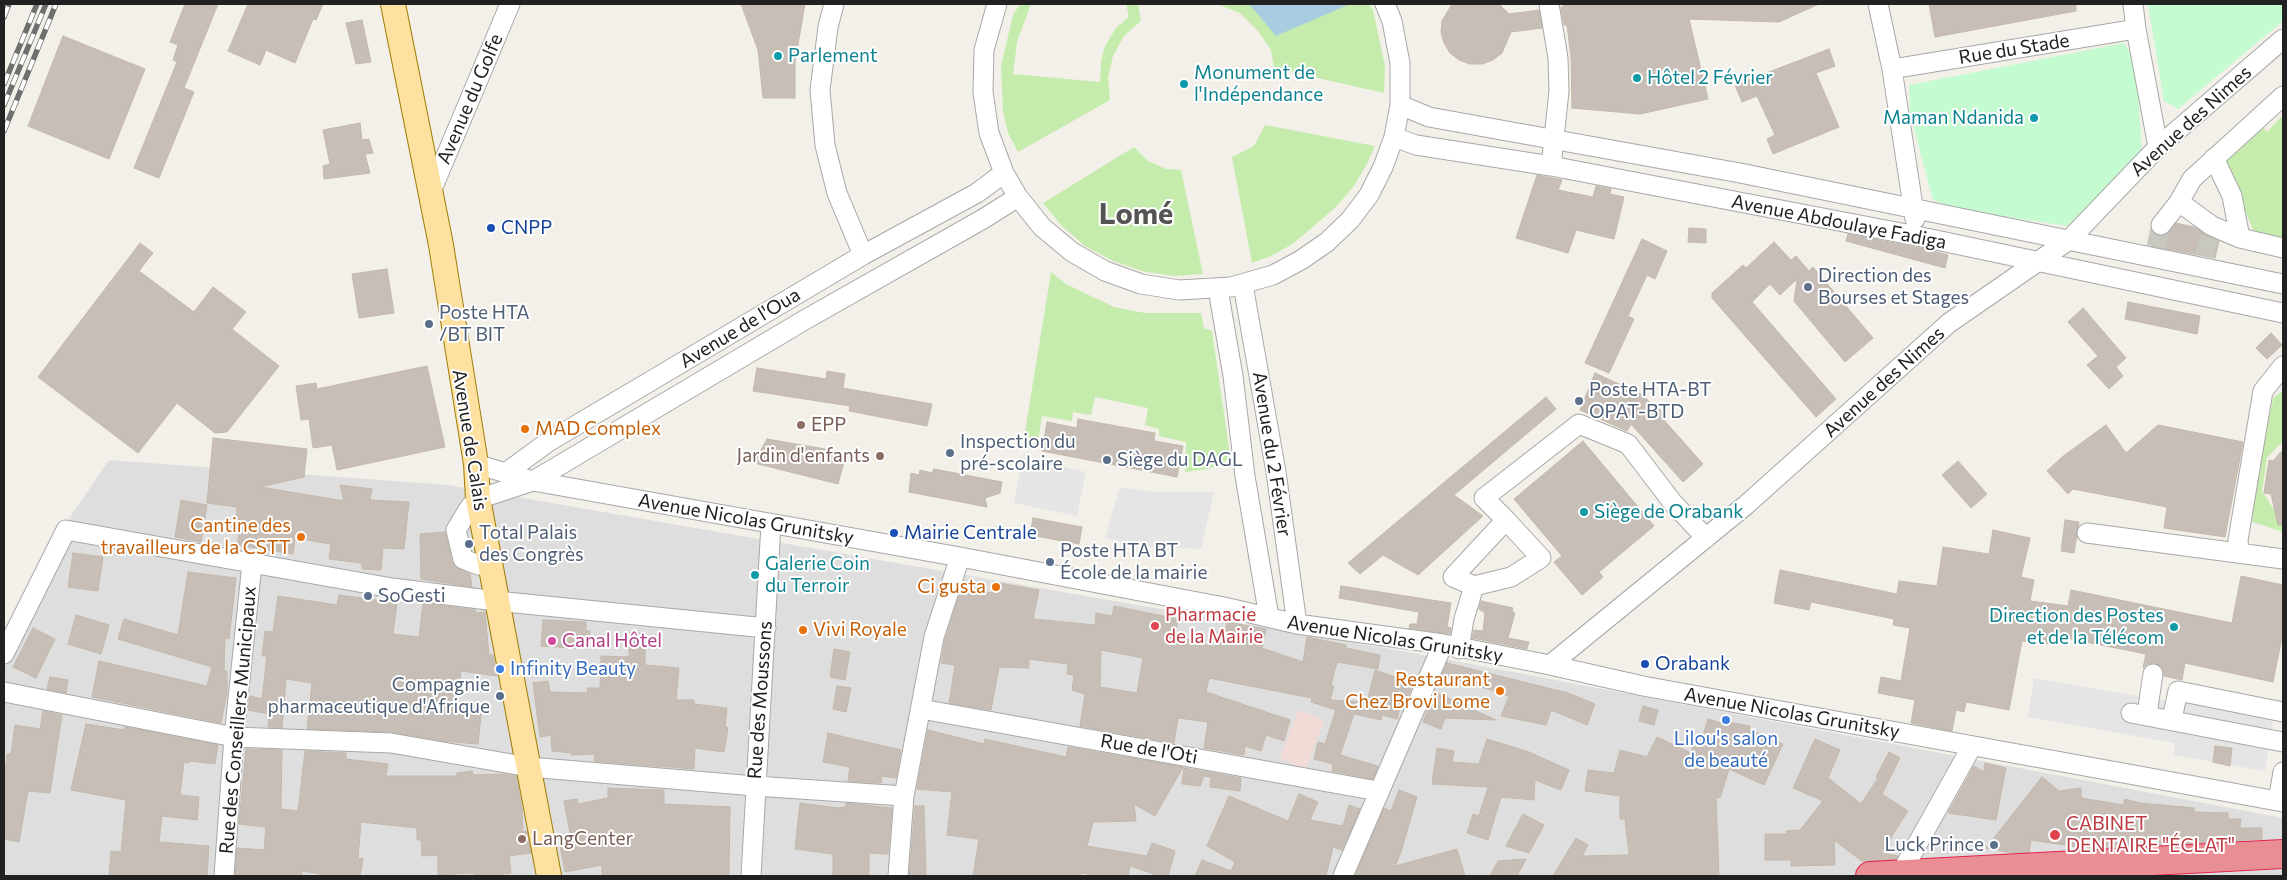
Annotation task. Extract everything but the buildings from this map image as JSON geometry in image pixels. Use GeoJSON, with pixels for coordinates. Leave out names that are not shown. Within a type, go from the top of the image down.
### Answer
{"type":"FeatureCollection","features":[{"type":"Feature","properties":{"kind":"highway"},"geometry":{"type":"LineString","coordinates":[[1870,876],[1899,876],[2283,854]]}},
{"type":"Feature","properties":{"kind":"main road","name":"Avenue de Calais"},"geometry":{"type":"LineString","coordinates":[[393,4],[430,194],[476,464],[472,509],[482,562],[496,602],[549,876]]}},
{"type":"Feature","properties":{"kind":"street","name":"Avenue du Golfe"},"geometry":{"type":"LineString","coordinates":[[430,194],[510,4]]}},
{"type":"Feature","properties":{"kind":"street"},"geometry":{"type":"LineString","coordinates":[[834,4],[828,27],[820,90],[824,145],[837,193],[863,255]]}},
{"type":"Feature","properties":{"kind":"street"},"geometry":{"type":"LineString","coordinates":[[997,4],[984,50],[982,92],[989,133],[1004,173],[1018,197],[1042,227],[1072,252],[1105,272],[1151,286],[1179,290],[1218,289],[1243,285],[1273,275],[1301,260],[1327,242],[1344,226],[1368,195],[1384,167],[1394,138],[1400,105],[1400,62],[1392,21],[1385,4]]}},
{"type":"Feature","properties":{"kind":"street"},"geometry":{"type":"LineString","coordinates":[[1549,4],[1558,58],[1559,91],[1551,166]]}},
{"type":"Feature","properties":{"kind":"street"},"geometry":{"type":"LineString","coordinates":[[1878,4],[1892,69],[1917,236]]}},
{"type":"Feature","properties":{"kind":"street"},"geometry":{"type":"LineString","coordinates":[[2133,4],[2158,147]]}},
{"type":"Feature","properties":{"kind":"street","name":"Rue du Stade"},"geometry":{"type":"LineString","coordinates":[[1892,69],[2136,29]]}},
{"type":"Feature","properties":{"kind":"street","name":"Avenue des Nimes"},"geometry":{"type":"LineString","coordinates":[[1550,665],[1746,505],[1949,323],[2069,240],[2158,147],[2283,39]]}},
{"type":"Feature","properties":{"kind":"street"},"geometry":{"type":"LineString","coordinates":[[2161,225],[2179,202],[2192,179],[2283,96]]}},
{"type":"Feature","properties":{"kind":"street","name":"Avenue Abdoulaye Fadiga"},"geometry":{"type":"LineString","coordinates":[[1400,105],[1429,117],[1555,138],[1914,208],[2117,250],[2155,252],[2204,262],[2283,284]]}},
{"type":"Feature","properties":{"kind":"street","name":"Avenue Abdoulaye Fadiga"},"geometry":{"type":"LineString","coordinates":[[1394,138],[1416,145],[1551,166],[1917,236],[2283,313]]}},
{"type":"Feature","properties":{"kind":"street"},"geometry":{"type":"LineString","coordinates":[[2214,158],[2232,196],[2240,238]]}},
{"type":"Feature","properties":{"kind":"street","name":"Avenue de l'Oua"},"geometry":{"type":"LineString","coordinates":[[507,472],[548,442],[863,255],[977,193],[1004,173]]}},
{"type":"Feature","properties":{"kind":"street","name":"Avenue de l'Oua"},"geometry":{"type":"LineString","coordinates":[[533,481],[808,318],[984,219],[1018,197]]}},
{"type":"Feature","properties":{"kind":"street"},"geometry":{"type":"LineString","coordinates":[[2179,202],[2211,230],[2283,248]]}},
{"type":"Feature","properties":{"kind":"street"},"geometry":{"type":"LineString","coordinates":[[2113,276],[2117,250]]}},
{"type":"Feature","properties":{"kind":"street"},"geometry":{"type":"LineString","coordinates":[[2198,296],[2204,262]]}},
{"type":"Feature","properties":{"kind":"street","name":"Avenue du 2 Février"},"geometry":{"type":"LineString","coordinates":[[1243,285],[1276,472],[1297,624]]}},
{"type":"Feature","properties":{"kind":"street","name":"Avenue du 2 Février"},"geometry":{"type":"LineString","coordinates":[[1218,289],[1233,376],[1245,476],[1269,617]]}},
{"type":"Feature","properties":{"kind":"street"},"geometry":{"type":"LineString","coordinates":[[2239,552],[2238,540],[2263,391],[2283,368]]}},
{"type":"Feature","properties":{"kind":"street"},"geometry":{"type":"LineString","coordinates":[[1506,520],[1453,577],[1474,586],[1511,577],[1541,558],[1506,520],[1484,498],[1579,424],[1628,444],[1673,503],[1706,538]]}},
{"type":"Feature","properties":{"kind":"street"},"geometry":{"type":"LineString","coordinates":[[476,464],[507,472]]}},
{"type":"Feature","properties":{"kind":"street","name":"Avenue Nicolas Grunitsky"},"geometry":{"type":"LineString","coordinates":[[507,472],[533,481],[960,557],[1224,607],[1297,624],[1451,647],[1550,665],[1643,686],[2281,802]]}},
{"type":"Feature","properties":{"kind":"street"},"geometry":{"type":"LineString","coordinates":[[472,509],[533,481]]}},
{"type":"Feature","properties":{"kind":"street","name":"Rue des Moussons"},"geometry":{"type":"LineString","coordinates":[[751,876],[771,524]]}},
{"type":"Feature","properties":{"kind":"street"},"geometry":{"type":"LineString","coordinates":[[4,654],[66,530],[392,588],[496,602],[766,628]]}},
{"type":"Feature","properties":{"kind":"street"},"geometry":{"type":"LineString","coordinates":[[2087,533],[2283,559]]}},
{"type":"Feature","properties":{"kind":"street"},"geometry":{"type":"LineString","coordinates":[[898,876],[904,796],[920,709],[934,637],[960,557]]}},
{"type":"Feature","properties":{"kind":"street","name":"Rue des Conseillers Municipaux"},"geometry":{"type":"LineString","coordinates":[[224,876],[234,737],[252,564]]}},
{"type":"Feature","properties":{"kind":"street"},"geometry":{"type":"LineString","coordinates":[[1343,876],[1378,791],[1464,619],[1474,586]]}},
{"type":"Feature","properties":{"kind":"street"},"geometry":{"type":"LineString","coordinates":[[2153,674],[2139,713],[2283,742]]}},
{"type":"Feature","properties":{"kind":"street"},"geometry":{"type":"LineString","coordinates":[[2172,719],[2178,691],[2283,712]]}},
{"type":"Feature","properties":{"kind":"street"},"geometry":{"type":"LineString","coordinates":[[4,692],[234,737],[391,743],[529,767],[755,786],[904,796]]}},
{"type":"Feature","properties":{"kind":"street","name":"Rue de l'Oti"},"geometry":{"type":"LineString","coordinates":[[920,709],[1378,791]]}},
{"type":"Feature","properties":{"kind":"street"},"geometry":{"type":"LineString","coordinates":[[1899,876],[1972,746]]}},
{"type":"Feature","properties":{"kind":"street"},"geometry":{"type":"LineString","coordinates":[[2281,802],[2283,772]]}},
{"type":"Feature","properties":{"kind":"shaded area"},"geometry":{"type":"Polygon","coordinates":[[[1022,457],[1086,472],[1077,516],[1014,503],[1022,457]]]}},
{"type":"Feature","properties":{"kind":"shaded area"},"geometry":{"type":"Polygon","coordinates":[[[109,460],[448,485],[1402,651],[2283,818],[2283,876],[4,876],[4,642],[55,539],[109,460]]]}},
{"type":"Feature","properties":{"kind":"shaded area"},"geometry":{"type":"Polygon","coordinates":[[[1120,487],[1153,492],[1214,492],[1201,549],[1149,547],[1105,538],[1120,487]]]}},
{"type":"Feature","properties":{"kind":"shaded area"},"geometry":{"type":"Polygon","coordinates":[[[2034,678],[2183,704],[2187,688],[2276,704],[2265,771],[2173,755],[2175,743],[2028,717],[2034,678]]]}},
{"type":"Feature","properties":{"kind":"shaded area"},"geometry":{"type":"Polygon","coordinates":[[[1298,710],[1324,720],[1306,769],[1280,759],[1298,710]]]}},
{"type":"Feature","properties":{"kind":"green space"},"geometry":{"type":"Polygon","coordinates":[[[1020,4],[1031,4],[1017,42],[1013,74],[1100,82],[1101,61],[1105,46],[1116,28],[1129,17],[1126,4],[1138,4],[1141,21],[1124,36],[1113,56],[1108,78],[1110,100],[1018,152],[1008,133],[1003,111],[1001,66],[1013,15],[1020,4]]]}},
{"type":"Feature","properties":{"kind":"green space"},"geometry":{"type":"Polygon","coordinates":[[[1217,4],[1369,4],[1373,10],[1385,66],[1384,93],[1274,68],[1271,50],[1258,31],[1240,13],[1217,4]]]}},
{"type":"Feature","properties":{"kind":"green space"},"geometry":{"type":"Polygon","coordinates":[[[2148,4],[2283,4],[2283,21],[2178,109],[2164,101],[2148,4]]]}},
{"type":"Feature","properties":{"kind":"green space"},"geometry":{"type":"Polygon","coordinates":[[[2124,43],[2136,63],[2142,152],[2067,226],[1962,210],[1933,200],[1910,113],[1909,85],[2124,43]]]}},
{"type":"Feature","properties":{"kind":"green space"},"geometry":{"type":"Polygon","coordinates":[[[2283,115],[2283,241],[2255,235],[2224,159],[2259,123],[2267,132],[2283,115]]]}},
{"type":"Feature","properties":{"kind":"green space"},"geometry":{"type":"Polygon","coordinates":[[[1265,125],[1375,146],[1353,187],[1336,207],[1294,243],[1271,256],[1252,263],[1232,157],[1254,146],[1265,125]]]}},
{"type":"Feature","properties":{"kind":"green space"},"geometry":{"type":"Polygon","coordinates":[[[1134,147],[1148,161],[1166,169],[1181,170],[1203,274],[1174,276],[1142,271],[1113,261],[1085,246],[1062,226],[1043,203],[1134,147]]]}},
{"type":"Feature","properties":{"kind":"green space"},"geometry":{"type":"Polygon","coordinates":[[[1051,272],[1066,284],[1114,307],[1145,313],[1201,313],[1204,328],[1212,331],[1230,455],[1224,463],[1208,469],[1185,472],[1186,442],[1159,436],[1159,429],[1145,425],[1148,408],[1095,397],[1091,415],[1073,412],[1072,421],[1042,416],[1038,442],[1024,438],[1051,272]]]}},
{"type":"Feature","properties":{"kind":"green space"},"geometry":{"type":"Polygon","coordinates":[[[2283,391],[2283,441],[2267,458],[2262,491],[2283,524],[2283,532],[2250,521],[2271,407],[2274,397],[2283,391]]]}},
{"type":"Feature","properties":{"kind":"water"},"geometry":{"type":"Polygon","coordinates":[[[1249,4],[1350,4],[1276,36],[1249,4]]]}},
{"type":"Feature","properties":{"kind":"tunnel"},"geometry":{"type":"LineString","coordinates":[[2156,247],[2161,225]]}},
{"type":"Feature","properties":{"kind":"tunnel"},"geometry":{"type":"LineString","coordinates":[[2205,256],[2210,234]]}},
{"type":"Feature","properties":{"kind":"railway"},"geometry":{"type":"LineString","coordinates":[[4,17],[9,4]]}},
{"type":"Feature","properties":{"kind":"railway"},"geometry":{"type":"LineString","coordinates":[[4,84],[37,4]]}},
{"type":"Feature","properties":{"kind":"railway"},"geometry":{"type":"LineString","coordinates":[[4,105],[46,4]]}},
{"type":"Feature","properties":{"kind":"railway"},"geometry":{"type":"LineString","coordinates":[[4,131],[56,4]]}},
{"type":"Feature","properties":{"kind":"place","name":"Parlement"},"geometry":{"type":"Point","coordinates":[778,56]}},
{"type":"Feature","properties":{"kind":"place","name":"Hôtel 2 Février"},"geometry":{"type":"Point","coordinates":[1637,78]}},
{"type":"Feature","properties":{"kind":"place","name":"Monument de l'Indépendance"},"geometry":{"type":"Point","coordinates":[1184,84]}},
{"type":"Feature","properties":{"kind":"place","name":"Maman Ndanida"},"geometry":{"type":"Point","coordinates":[2034,118]}},
{"type":"Feature","properties":{"kind":"place","name":"CNPP"},"geometry":{"type":"Point","coordinates":[491,228]}},
{"type":"Feature","properties":{"kind":"place","name":"Direction des Bourses et Stages"},"geometry":{"type":"Point","coordinates":[1808,287]}},
{"type":"Feature","properties":{"kind":"place","name":"Poste HTA /BT BIT"},"geometry":{"type":"Point","coordinates":[429,324]}},
{"type":"Feature","properties":{"kind":"place","name":"Poste HTA-BT OPAT-BTD"},"geometry":{"type":"Point","coordinates":[1579,401]}},
{"type":"Feature","properties":{"kind":"place","name":"EPP"},"geometry":{"type":"Point","coordinates":[801,425]}},
{"type":"Feature","properties":{"kind":"place","name":"MAD Complex"},"geometry":{"type":"Point","coordinates":[525,429]}},
{"type":"Feature","properties":{"kind":"place","name":"Inspection du pré-scolaire"},"geometry":{"type":"Point","coordinates":[950,453]}},
{"type":"Feature","properties":{"kind":"place","name":"Jardin d'enfants"},"geometry":{"type":"Point","coordinates":[880,456]}},
{"type":"Feature","properties":{"kind":"place","name":"Siège du DAGL"},"geometry":{"type":"Point","coordinates":[1107,460]}},
{"type":"Feature","properties":{"kind":"place","name":"Siège de Orabank"},"geometry":{"type":"Point","coordinates":[1584,512]}},
{"type":"Feature","properties":{"kind":"place","name":"Mairie Centrale"},"geometry":{"type":"Point","coordinates":[894,533]}},
{"type":"Feature","properties":{"kind":"place","name":"Cantine des travailleurs de la CSTT"},"geometry":{"type":"Point","coordinates":[301,537]}},
{"type":"Feature","properties":{"kind":"place","name":"Total Palais des Congrès"},"geometry":{"type":"Point","coordinates":[469,544]}},
{"type":"Feature","properties":{"kind":"place","name":"Poste HTA BT École de la mairie"},"geometry":{"type":"Point","coordinates":[1050,562]}},
{"type":"Feature","properties":{"kind":"place","name":"Galerie Coin du Terroir"},"geometry":{"type":"Point","coordinates":[755,575]}},
{"type":"Feature","properties":{"kind":"place","name":"Ci gusta"},"geometry":{"type":"Point","coordinates":[996,587]}},
{"type":"Feature","properties":{"kind":"place","name":"SoGesti"},"geometry":{"type":"Point","coordinates":[368,596]}},
{"type":"Feature","properties":{"kind":"place","name":"Pharmacie de la Mairie"},"geometry":{"type":"Point","coordinates":[1155,626]}},
{"type":"Feature","properties":{"kind":"place","name":"Direction des Postes et de la Télécom"},"geometry":{"type":"Point","coordinates":[2174,627]}},
{"type":"Feature","properties":{"kind":"place","name":"Vivi Royale"},"geometry":{"type":"Point","coordinates":[803,630]}},
{"type":"Feature","properties":{"kind":"place","name":"Canal Hôtel"},"geometry":{"type":"Point","coordinates":[552,641]}},
{"type":"Feature","properties":{"kind":"place","name":"Orabank"},"geometry":{"type":"Point","coordinates":[1645,664]}},
{"type":"Feature","properties":{"kind":"place","name":"Infinity Beauty"},"geometry":{"type":"Point","coordinates":[500,669]}},
{"type":"Feature","properties":{"kind":"place","name":"Restaurant Chez Brovi Lome"},"geometry":{"type":"Point","coordinates":[1500,691]}},
{"type":"Feature","properties":{"kind":"place","name":"Compagnie pharmaceutique d'Afrique"},"geometry":{"type":"Point","coordinates":[500,696]}},
{"type":"Feature","properties":{"kind":"place","name":"Lilou's salon de beauté"},"geometry":{"type":"Point","coordinates":[1726,720]}},
{"type":"Feature","properties":{"kind":"place","name":"CABINET DENTAIRE \"ÉCLAT\""},"geometry":{"type":"Point","coordinates":[2055,835]}},
{"type":"Feature","properties":{"kind":"place","name":"LangCenter"},"geometry":{"type":"Point","coordinates":[522,839]}},
{"type":"Feature","properties":{"kind":"place","name":"Luck Prince"},"geometry":{"type":"Point","coordinates":[1994,845]}},
{"type":"Feature","properties":{"kind":"district","name":"Lomé"},"geometry":{"type":"Point","coordinates":[1136,214]}}]}
